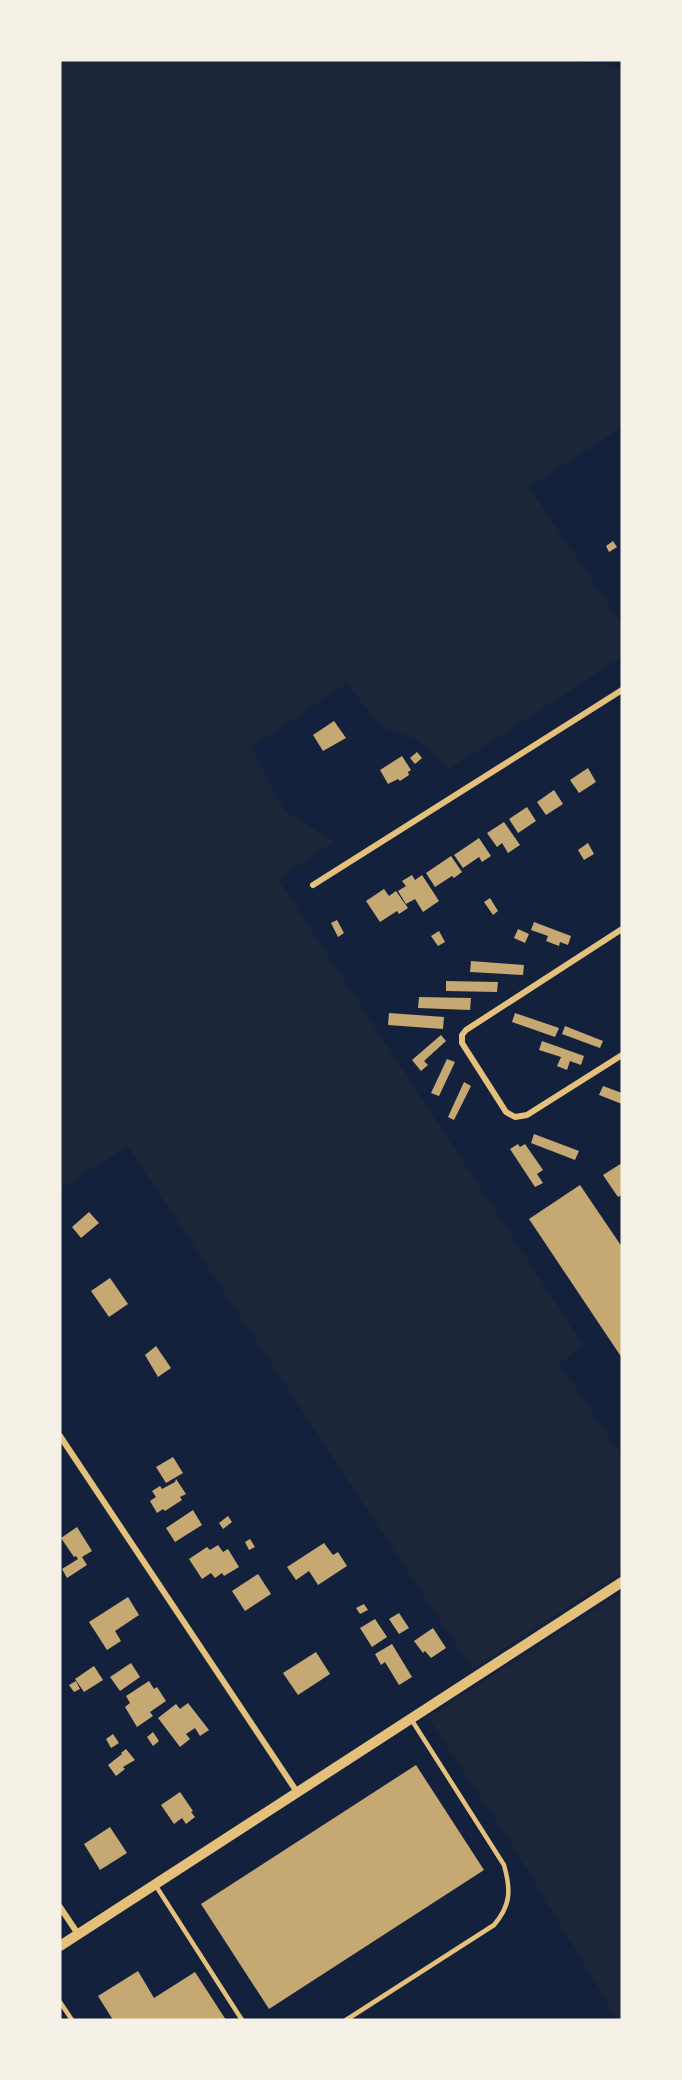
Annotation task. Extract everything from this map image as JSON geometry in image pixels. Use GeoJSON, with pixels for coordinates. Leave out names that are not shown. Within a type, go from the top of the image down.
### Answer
{"type":"FeatureCollection","features":[{"type":"Feature","properties":{"kind":"street"},"geometry":{"type":"LineString","coordinates":[[313,885],[622,690]]}},
{"type":"Feature","properties":{"kind":"street"},"geometry":{"type":"LineString","coordinates":[[622,929],[466,1030],[462,1035],[462,1043],[506,1112],[515,1117],[527,1115],[622,1054]]}},
{"type":"Feature","properties":{"kind":"street"},"geometry":{"type":"LineString","coordinates":[[60,1436],[297,1792]]}},
{"type":"Feature","properties":{"kind":"street"},"geometry":{"type":"LineString","coordinates":[[60,1946],[622,1582]]}},
{"type":"Feature","properties":{"kind":"street"},"geometry":{"type":"LineString","coordinates":[[60,1907],[78,1935]]}},
{"type":"Feature","properties":{"kind":"lane"},"geometry":{"type":"LineString","coordinates":[[346,2020],[494,1925],[506,1911],[509,1885],[504,1865],[411,1719]]}},
{"type":"Feature","properties":{"kind":"lane"},"geometry":{"type":"LineString","coordinates":[[156,1885],[242,2020]]}},
{"type":"Feature","properties":{"kind":"lane"},"geometry":{"type":"LineString","coordinates":[[60,2002],[72,2020]]}},
{"type":"Feature","properties":{"kind":"shaded area"},"geometry":{"type":"Polygon","coordinates":[[[60,60],[560,60],[622,69],[622,427],[529,487],[622,624],[622,657],[449,769],[416,739],[379,726],[347,683],[252,747],[284,810],[334,842],[278,879],[584,1346],[559,1363],[622,1456],[622,1572],[472,1669],[128,1146],[60,1189],[60,60]]]}},
{"type":"Feature","properties":{"kind":"shaded area"},"geometry":{"type":"Polygon","coordinates":[[[622,1592],[622,2020],[618,2020],[514,1848],[428,1717],[622,1592]]]}},
{"type":"Feature","properties":{"kind":"building"},"geometry":{"type":"Polygon","coordinates":[[[613,541],[617,547],[609,552],[606,546],[613,541]]]}},
{"type":"Feature","properties":{"kind":"building"},"geometry":{"type":"Polygon","coordinates":[[[334,721],[346,738],[323,751],[313,735],[334,721]]]}},
{"type":"Feature","properties":{"kind":"building"},"geometry":{"type":"Polygon","coordinates":[[[417,752],[422,758],[415,764],[410,758],[417,752]]]}},
{"type":"Feature","properties":{"kind":"building"},"geometry":{"type":"Polygon","coordinates":[[[402,756],[411,770],[408,772],[409,775],[400,781],[398,779],[388,784],[380,770],[402,756]]]}},
{"type":"Feature","properties":{"kind":"building"},"geometry":{"type":"Polygon","coordinates":[[[588,768],[596,782],[579,793],[570,780],[588,768]]]}},
{"type":"Feature","properties":{"kind":"building"},"geometry":{"type":"Polygon","coordinates":[[[554,790],[563,804],[546,815],[537,802],[554,790]]]}},
{"type":"Feature","properties":{"kind":"building"},"geometry":{"type":"Polygon","coordinates":[[[527,807],[536,821],[518,833],[509,819],[527,807]]]}},
{"type":"Feature","properties":{"kind":"building"},"geometry":{"type":"Polygon","coordinates":[[[504,822],[520,845],[508,853],[502,843],[497,847],[487,833],[504,822]]]}},
{"type":"Feature","properties":{"kind":"building"},"geometry":{"type":"Polygon","coordinates":[[[479,838],[491,856],[482,862],[479,857],[463,868],[454,855],[479,838]]]}},
{"type":"Feature","properties":{"kind":"building"},"geometry":{"type":"Polygon","coordinates":[[[588,843],[594,854],[584,860],[578,850],[588,843]]]}},
{"type":"Feature","properties":{"kind":"building"},"geometry":{"type":"Polygon","coordinates":[[[451,856],[462,872],[435,887],[426,873],[451,856]]]}},
{"type":"Feature","properties":{"kind":"building"},"geometry":{"type":"Polygon","coordinates":[[[412,875],[415,880],[422,875],[439,901],[423,912],[415,899],[406,904],[398,891],[406,886],[402,881],[412,875]]]}},
{"type":"Feature","properties":{"kind":"building"},"geometry":{"type":"Polygon","coordinates":[[[384,889],[389,896],[396,891],[408,908],[399,914],[397,911],[380,922],[366,901],[384,889]]]}},
{"type":"Feature","properties":{"kind":"building"},"geometry":{"type":"Polygon","coordinates":[[[490,898],[498,911],[493,915],[484,902],[490,898]]]}},
{"type":"Feature","properties":{"kind":"building"},"geometry":{"type":"Polygon","coordinates":[[[337,920],[344,933],[338,937],[331,923],[337,920]]]}},
{"type":"Feature","properties":{"kind":"building"},"geometry":{"type":"Polygon","coordinates":[[[534,922],[571,936],[568,945],[560,942],[559,946],[546,941],[548,936],[531,930],[534,922]]]}},
{"type":"Feature","properties":{"kind":"building"},"geometry":{"type":"Polygon","coordinates":[[[518,929],[529,934],[525,943],[514,938],[518,929]]]}},
{"type":"Feature","properties":{"kind":"building"},"geometry":{"type":"Polygon","coordinates":[[[439,931],[445,942],[438,946],[431,936],[439,931]]]}},
{"type":"Feature","properties":{"kind":"building"},"geometry":{"type":"Polygon","coordinates":[[[471,961],[524,965],[523,975],[470,972],[471,961]]]}},
{"type":"Feature","properties":{"kind":"building"},"geometry":{"type":"Polygon","coordinates":[[[446,981],[498,982],[497,992],[446,991],[446,981]]]}},
{"type":"Feature","properties":{"kind":"building"},"geometry":{"type":"Polygon","coordinates":[[[419,997],[471,998],[470,1010],[418,1008],[419,997]]]}},
{"type":"Feature","properties":{"kind":"building"},"geometry":{"type":"Polygon","coordinates":[[[389,1013],[444,1017],[443,1029],[388,1025],[389,1013]]]}},
{"type":"Feature","properties":{"kind":"building"},"geometry":{"type":"Polygon","coordinates":[[[515,1013],[559,1028],[555,1037],[512,1022],[515,1013]]]}},
{"type":"Feature","properties":{"kind":"building"},"geometry":{"type":"Polygon","coordinates":[[[565,1026],[603,1041],[600,1048],[562,1034],[565,1026]]]}},
{"type":"Feature","properties":{"kind":"building"},"geometry":{"type":"Polygon","coordinates":[[[441,1035],[446,1041],[424,1061],[428,1065],[421,1071],[412,1060],[441,1035]]]}},
{"type":"Feature","properties":{"kind":"building"},"geometry":{"type":"Polygon","coordinates":[[[542,1041],[584,1056],[581,1065],[570,1061],[567,1070],[557,1066],[561,1057],[539,1050],[542,1041]]]}},
{"type":"Feature","properties":{"kind":"building"},"geometry":{"type":"Polygon","coordinates":[[[447,1059],[455,1062],[439,1096],[431,1093],[447,1059]]]}},
{"type":"Feature","properties":{"kind":"building"},"geometry":{"type":"Polygon","coordinates":[[[464,1082],[471,1086],[454,1120],[448,1117],[464,1082]]]}},
{"type":"Feature","properties":{"kind":"building"},"geometry":{"type":"Polygon","coordinates":[[[603,1086],[622,1093],[622,1104],[599,1095],[603,1086]]]}},
{"type":"Feature","properties":{"kind":"building"},"geometry":{"type":"Polygon","coordinates":[[[534,1134],[579,1151],[575,1160],[531,1143],[534,1134]]]}},
{"type":"Feature","properties":{"kind":"building"},"geometry":{"type":"Polygon","coordinates":[[[518,1144],[520,1147],[525,1144],[543,1170],[537,1174],[543,1183],[535,1187],[510,1149],[518,1144]]]}},
{"type":"Feature","properties":{"kind":"building"},"geometry":{"type":"Polygon","coordinates":[[[622,1163],[622,1195],[618,1197],[603,1175],[622,1163]]]}},
{"type":"Feature","properties":{"kind":"building"},"geometry":{"type":"Polygon","coordinates":[[[580,1185],[622,1247],[622,1358],[529,1219],[580,1185]]]}},
{"type":"Feature","properties":{"kind":"building"},"geometry":{"type":"Polygon","coordinates":[[[89,1212],[99,1223],[81,1238],[72,1227],[89,1212]]]}},
{"type":"Feature","properties":{"kind":"building"},"geometry":{"type":"Polygon","coordinates":[[[110,1278],[128,1304],[109,1317],[91,1291],[110,1278]]]}},
{"type":"Feature","properties":{"kind":"building"},"geometry":{"type":"Polygon","coordinates":[[[156,1346],[171,1368],[158,1377],[145,1355],[156,1346]]]}},
{"type":"Feature","properties":{"kind":"building"},"geometry":{"type":"Polygon","coordinates":[[[173,1457],[183,1473],[166,1483],[156,1467],[173,1457]]]}},
{"type":"Feature","properties":{"kind":"building"},"geometry":{"type":"Polygon","coordinates":[[[176,1479],[186,1494],[180,1497],[182,1500],[165,1511],[163,1509],[157,1513],[150,1501],[156,1497],[152,1491],[160,1486],[162,1489],[175,1482],[176,1479]]]}},
{"type":"Feature","properties":{"kind":"building"},"geometry":{"type":"Polygon","coordinates":[[[193,1510],[202,1525],[175,1542],[166,1528],[193,1510]]]}},
{"type":"Feature","properties":{"kind":"building"},"geometry":{"type":"Polygon","coordinates":[[[228,1516],[232,1522],[223,1529],[219,1523],[228,1516]]]}},
{"type":"Feature","properties":{"kind":"building"},"geometry":{"type":"Polygon","coordinates":[[[77,1527],[92,1551],[82,1557],[87,1565],[67,1578],[62,1569],[78,1559],[74,1557],[61,1538],[77,1527]]]}},
{"type":"Feature","properties":{"kind":"building"},"geometry":{"type":"Polygon","coordinates":[[[250,1539],[255,1547],[249,1550],[245,1542],[250,1539]]]}},
{"type":"Feature","properties":{"kind":"building"},"geometry":{"type":"Polygon","coordinates":[[[324,1543],[333,1555],[338,1552],[347,1566],[318,1585],[309,1571],[296,1580],[287,1567],[324,1543]]]}},
{"type":"Feature","properties":{"kind":"building"},"geometry":{"type":"Polygon","coordinates":[[[218,1545],[223,1552],[228,1549],[239,1567],[224,1576],[222,1573],[215,1578],[211,1573],[202,1579],[189,1559],[207,1547],[210,1550],[218,1545]]]}},
{"type":"Feature","properties":{"kind":"building"},"geometry":{"type":"Polygon","coordinates":[[[258,1574],[271,1594],[245,1611],[232,1591],[258,1574]]]}},
{"type":"Feature","properties":{"kind":"building"},"geometry":{"type":"Polygon","coordinates":[[[128,1597],[139,1615],[115,1631],[121,1641],[107,1650],[89,1622],[128,1597]]]}},
{"type":"Feature","properties":{"kind":"building"},"geometry":{"type":"Polygon","coordinates":[[[364,1604],[368,1610],[360,1614],[356,1608],[364,1604]]]}},
{"type":"Feature","properties":{"kind":"building"},"geometry":{"type":"Polygon","coordinates":[[[399,1613],[409,1628],[399,1634],[389,1619],[399,1613]]]}},
{"type":"Feature","properties":{"kind":"building"},"geometry":{"type":"Polygon","coordinates":[[[375,1619],[387,1637],[372,1647],[360,1628],[375,1619]]]}},
{"type":"Feature","properties":{"kind":"building"},"geometry":{"type":"Polygon","coordinates":[[[433,1628],[446,1648],[431,1658],[425,1651],[423,1653],[414,1641],[433,1628]]]}},
{"type":"Feature","properties":{"kind":"building"},"geometry":{"type":"Polygon","coordinates":[[[392,1644],[412,1677],[399,1685],[385,1662],[381,1665],[375,1654],[392,1644]]]}},
{"type":"Feature","properties":{"kind":"building"},"geometry":{"type":"Polygon","coordinates":[[[316,1652],[330,1674],[298,1695],[283,1673],[316,1652]]]}},
{"type":"Feature","properties":{"kind":"building"},"geometry":{"type":"Polygon","coordinates":[[[131,1663],[140,1677],[120,1691],[110,1677],[131,1663]]]}},
{"type":"Feature","properties":{"kind":"building"},"geometry":{"type":"Polygon","coordinates":[[[94,1666],[103,1680],[84,1692],[75,1679],[94,1666]]]}},
{"type":"Feature","properties":{"kind":"building"},"geometry":{"type":"Polygon","coordinates":[[[76,1681],[80,1689],[74,1692],[69,1685],[76,1681]]]}},
{"type":"Feature","properties":{"kind":"building"},"geometry":{"type":"Polygon","coordinates":[[[149,1681],[154,1689],[157,1687],[166,1701],[150,1712],[153,1716],[137,1727],[125,1707],[130,1703],[126,1696],[149,1681]]]}},
{"type":"Feature","properties":{"kind":"building"},"geometry":{"type":"Polygon","coordinates":[[[188,1703],[209,1730],[200,1736],[195,1728],[186,1734],[190,1739],[180,1747],[158,1718],[176,1704],[180,1709],[188,1703]]]}},
{"type":"Feature","properties":{"kind":"building"},"geometry":{"type":"Polygon","coordinates":[[[153,1732],[159,1741],[153,1746],[147,1737],[153,1732]]]}},
{"type":"Feature","properties":{"kind":"building"},"geometry":{"type":"Polygon","coordinates":[[[113,1734],[119,1743],[111,1748],[106,1739],[113,1734]]]}},
{"type":"Feature","properties":{"kind":"building"},"geometry":{"type":"Polygon","coordinates":[[[126,1749],[135,1760],[123,1767],[125,1769],[116,1776],[108,1765],[126,1749]]]}},
{"type":"Feature","properties":{"kind":"building"},"geometry":{"type":"Polygon","coordinates":[[[416,1765],[484,1870],[269,2009],[201,1904],[416,1765]]]}},
{"type":"Feature","properties":{"kind":"building"},"geometry":{"type":"Polygon","coordinates":[[[180,1792],[195,1817],[186,1824],[182,1818],[174,1824],[161,1805],[180,1792]]]}},
{"type":"Feature","properties":{"kind":"building"},"geometry":{"type":"Polygon","coordinates":[[[110,1827],[127,1853],[100,1870],[84,1844],[110,1827]]]}},
{"type":"Feature","properties":{"kind":"building"},"geometry":{"type":"Polygon","coordinates":[[[138,1971],[154,1998],[195,1972],[226,2020],[113,2020],[98,1996],[138,1971]]]}}]}
